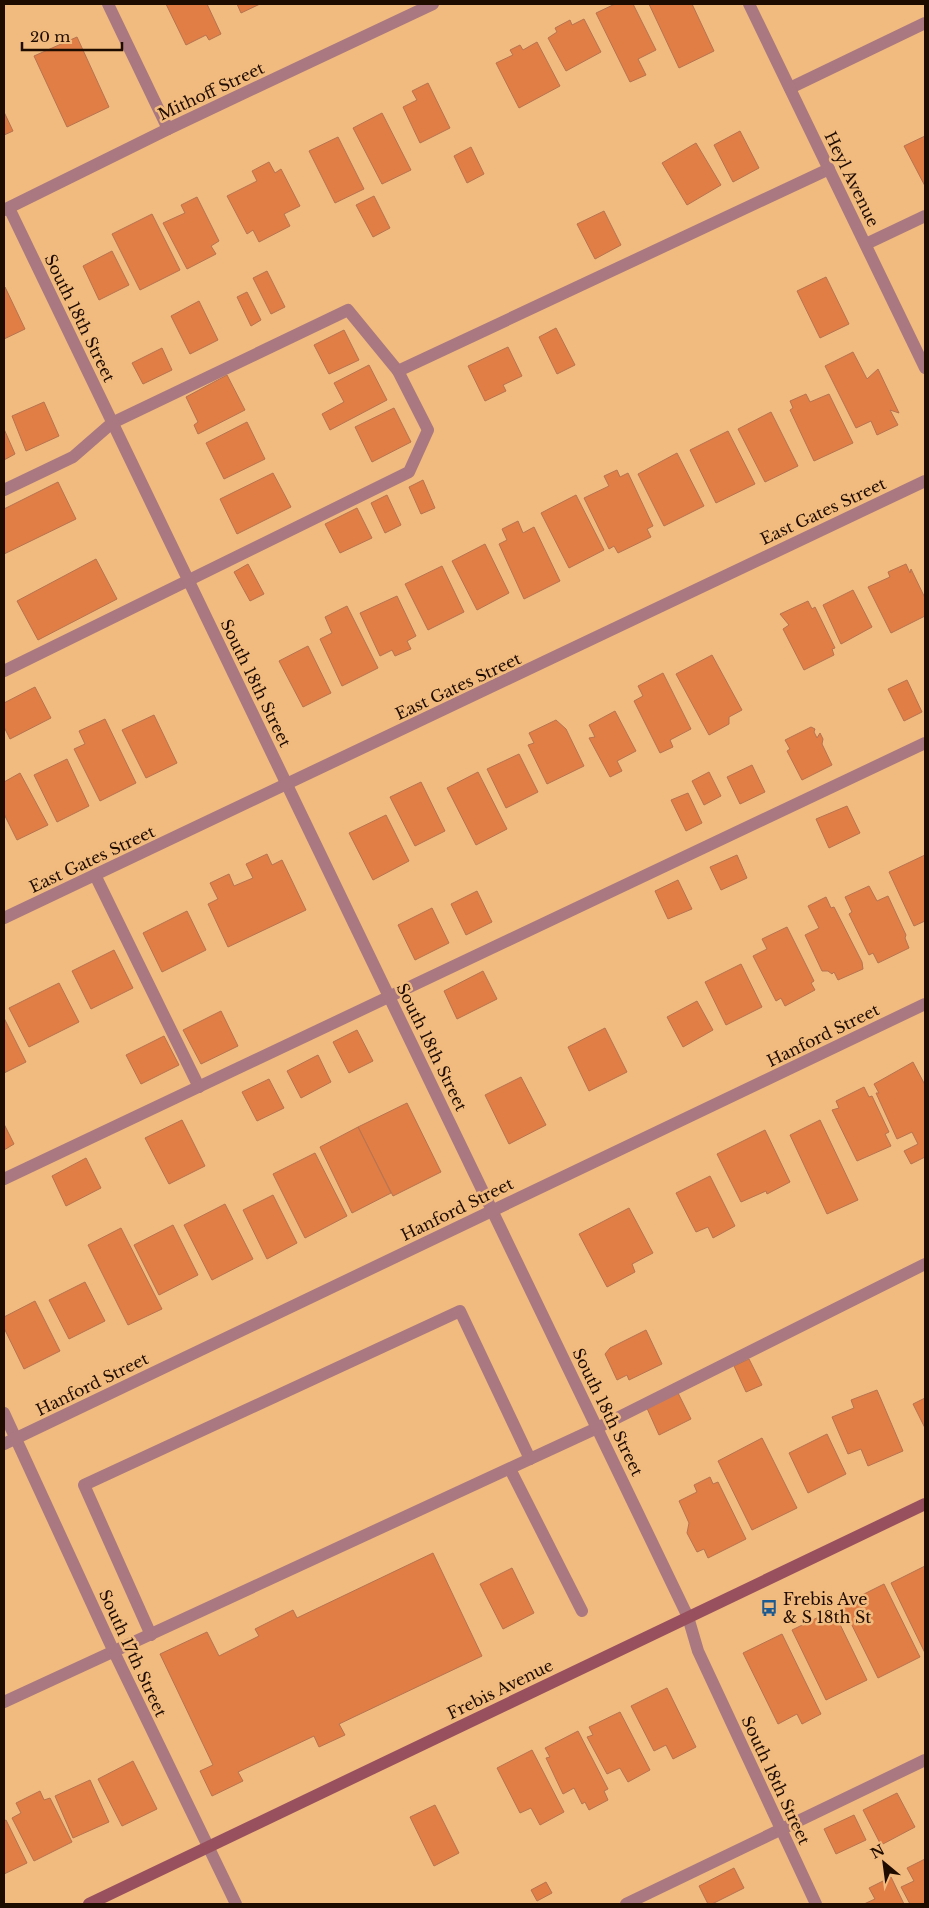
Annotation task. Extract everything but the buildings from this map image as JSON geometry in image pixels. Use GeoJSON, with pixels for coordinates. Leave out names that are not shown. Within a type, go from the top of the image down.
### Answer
{"type":"FeatureCollection","features":[{"type":"Feature","properties":{"kind":"main road","name":"Frebis Avenue"},"geometry":{"type":"LineString","coordinates":[[89,1904],[925,1504]]}},
{"type":"Feature","properties":{"kind":"street"},"geometry":{"type":"LineString","coordinates":[[108,4],[168,129]]}},
{"type":"Feature","properties":{"kind":"street","name":"Mithoff Street"},"geometry":{"type":"LineString","coordinates":[[6,209],[168,129],[433,4]]}},
{"type":"Feature","properties":{"kind":"street","name":"Heyl Avenue"},"geometry":{"type":"LineString","coordinates":[[749,4],[925,368]]}},
{"type":"Feature","properties":{"kind":"street"},"geometry":{"type":"LineString","coordinates":[[790,88],[925,23]]}},
{"type":"Feature","properties":{"kind":"street"},"geometry":{"type":"LineString","coordinates":[[398,371],[829,170]]}},
{"type":"Feature","properties":{"kind":"street","name":"South 18th Street"},"geometry":{"type":"LineString","coordinates":[[6,209],[112,422],[598,1428],[688,1617],[698,1651],[816,1904]]}},
{"type":"Feature","properties":{"kind":"street"},"geometry":{"type":"LineString","coordinates":[[866,244],[925,216]]}},
{"type":"Feature","properties":{"kind":"street"},"geometry":{"type":"LineString","coordinates":[[4,490],[73,457],[112,422],[348,310],[398,371],[428,430],[409,472],[4,671]]}},
{"type":"Feature","properties":{"kind":"street","name":"East Gates Street"},"geometry":{"type":"LineString","coordinates":[[4,918],[925,481]]}},
{"type":"Feature","properties":{"kind":"street"},"geometry":{"type":"LineString","coordinates":[[4,1179],[925,743]]}},
{"type":"Feature","properties":{"kind":"street"},"geometry":{"type":"LineString","coordinates":[[95,875],[199,1087]]}},
{"type":"Feature","properties":{"kind":"street","name":"Hanford Street"},"geometry":{"type":"LineString","coordinates":[[4,1444],[925,1004]]}},
{"type":"Feature","properties":{"kind":"street"},"geometry":{"type":"LineString","coordinates":[[4,1702],[598,1428],[925,1264]]}},
{"type":"Feature","properties":{"kind":"street"},"geometry":{"type":"LineString","coordinates":[[151,1635],[84,1485],[460,1311],[530,1459]]}},
{"type":"Feature","properties":{"kind":"street","name":"South 17th Street"},"geometry":{"type":"LineString","coordinates":[[4,1413],[114,1652],[236,1904]]}},
{"type":"Feature","properties":{"kind":"street"},"geometry":{"type":"LineString","coordinates":[[510,1469],[582,1611]]}},
{"type":"Feature","properties":{"kind":"street"},"geometry":{"type":"LineString","coordinates":[[626,1904],[925,1760]]}},
{"type":"Feature","properties":{"kind":"place","name":"Frebis Ave & S 18th St"},"geometry":{"type":"Point","coordinates":[769,1608]}}]}
